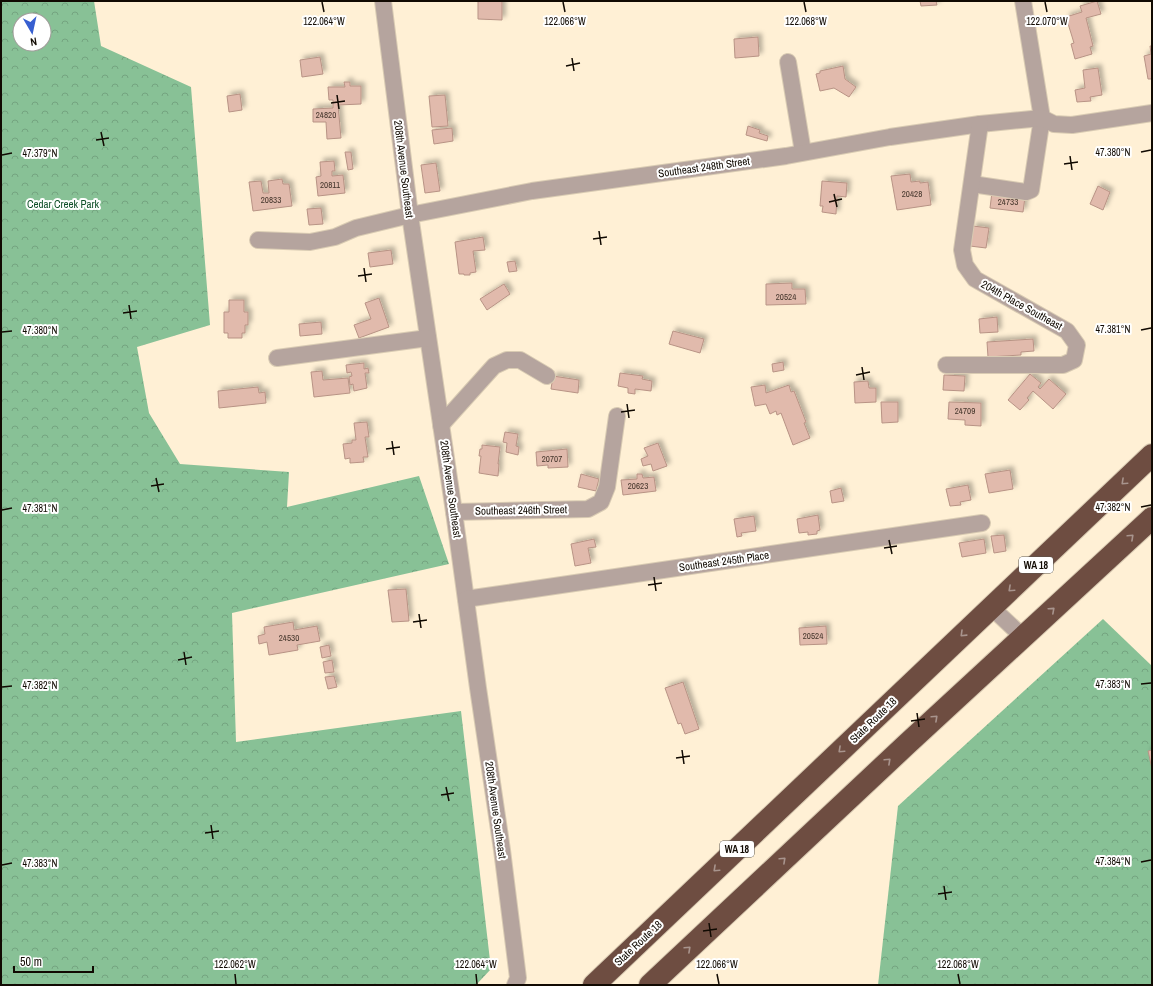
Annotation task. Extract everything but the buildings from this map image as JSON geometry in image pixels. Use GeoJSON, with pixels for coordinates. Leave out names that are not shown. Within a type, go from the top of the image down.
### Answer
{"type":"FeatureCollection","features":[{"type":"Feature","properties":{"kind":"highway","name":"State Route 18"},"geometry":{"type":"LineString","coordinates":[[594,985],[1152,455]]}},
{"type":"Feature","properties":{"kind":"highway"},"geometry":{"type":"LineString","coordinates":[[650,985],[1023,636],[1152,518]]}},
{"type":"Feature","properties":{"kind":"street","name":"208th Avenue Southeast"},"geometry":{"type":"LineString","coordinates":[[384,1],[410,215],[502,850],[517,981]]}},
{"type":"Feature","properties":{"kind":"street"},"geometry":{"type":"LineString","coordinates":[[972,184],[1026,192],[1031,190],[1042,118],[1023,1]]}},
{"type":"Feature","properties":{"kind":"street"},"geometry":{"type":"LineString","coordinates":[[788,62],[803,152]]}},
{"type":"Feature","properties":{"kind":"street","name":"Southeast 248th Street"},"geometry":{"type":"LineString","coordinates":[[258,240],[310,242],[335,237],[356,228],[410,215],[532,191],[779,157],[890,137],[980,124],[1042,118],[1054,124],[1072,125],[1152,113]]}},
{"type":"Feature","properties":{"kind":"street","name":"204th Place Southeast"},"geometry":{"type":"LineString","coordinates":[[946,365],[1063,365],[1074,360],[1077,345],[1067,331],[975,279],[965,265],[962,250],[980,124]]}},
{"type":"Feature","properties":{"kind":"street"},"geometry":{"type":"LineString","coordinates":[[277,358],[428,338]]}},
{"type":"Feature","properties":{"kind":"street"},"geometry":{"type":"LineString","coordinates":[[441,425],[494,366],[507,360],[520,360],[547,376]]}},
{"type":"Feature","properties":{"kind":"street","name":"Southeast 246th Street"},"geometry":{"type":"LineString","coordinates":[[454,512],[588,509],[601,502],[607,487],[617,416]]}},
{"type":"Feature","properties":{"kind":"street","name":"Southeast 245th Place"},"geometry":{"type":"LineString","coordinates":[[466,599],[982,523]]}},
{"type":"Feature","properties":{"kind":"street"},"geometry":{"type":"LineString","coordinates":[[991,607],[1023,636]]}},
{"type":"Feature","properties":{"kind":"green space","name":"Cedar Creek Park"},"geometry":{"type":"Polygon","coordinates":[[[1,1],[94,1],[101,46],[191,87],[210,325],[137,347],[149,413],[180,464],[289,472],[287,507],[419,476],[449,564],[232,613],[236,742],[461,711],[491,969],[476,985],[1,985],[1,1]]]}},
{"type":"Feature","properties":{"kind":"green space"},"geometry":{"type":"Polygon","coordinates":[[[1103,619],[1152,666],[1152,985],[878,985],[898,806],[1103,619]]]}}]}
